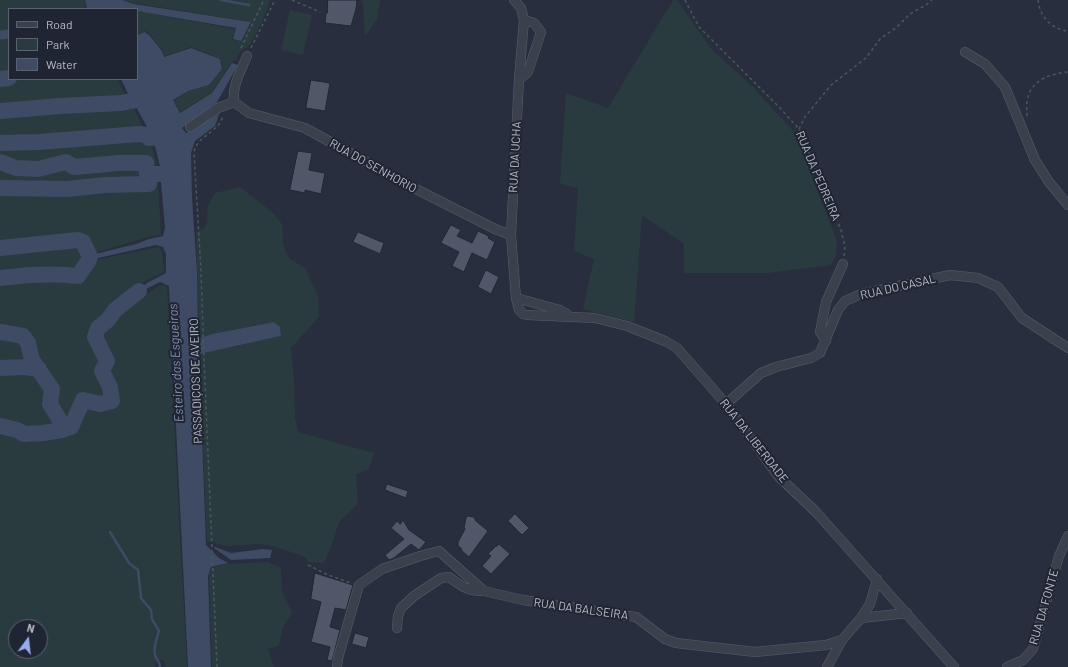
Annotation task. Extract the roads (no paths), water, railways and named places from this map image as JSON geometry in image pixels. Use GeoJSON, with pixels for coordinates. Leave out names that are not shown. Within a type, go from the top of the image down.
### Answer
{"type":"FeatureCollection","features":[{"type":"Feature","properties":{"kind":"street","name":"RUA DA UCHA"},"geometry":{"type":"LineString","coordinates":[[511,235],[519,79],[524,20],[521,8],[514,0]]}},
{"type":"Feature","properties":{"kind":"street"},"geometry":{"type":"LineString","coordinates":[[519,79],[528,72],[541,32],[534,23],[524,20]]}},
{"type":"Feature","properties":{"kind":"street"},"geometry":{"type":"LineString","coordinates":[[190,127],[218,108],[234,102],[234,88],[244,52]]}},
{"type":"Feature","properties":{"kind":"street"},"geometry":{"type":"LineString","coordinates":[[965,52],[985,64],[1005,87],[1035,160],[1049,182],[1068,205]]}},
{"type":"Feature","properties":{"kind":"street","name":"RUA DO SENHORIO"},"geometry":{"type":"LineString","coordinates":[[234,102],[249,112],[305,128],[410,186],[495,230],[511,235]]}},
{"type":"Feature","properties":{"kind":"street","name":"RUA DA LIBERDADE"},"geometry":{"type":"LineString","coordinates":[[511,235],[516,298],[519,310],[522,314],[595,318],[627,326],[665,341],[677,348],[726,404],[779,477],[816,512],[954,667]]}},
{"type":"Feature","properties":{"kind":"street"},"geometry":{"type":"LineString","coordinates":[[826,341],[820,332],[826,302],[844,264]]}},
{"type":"Feature","properties":{"kind":"street","name":"RUA DO CASAL"},"geometry":{"type":"LineString","coordinates":[[726,404],[761,373],[776,367],[811,358],[820,353],[838,310],[845,301],[861,294],[950,275],[978,278],[998,287],[1022,318],[1068,348]]}},
{"type":"Feature","properties":{"kind":"street","name":"RUA DA LIBERDADE"},"geometry":{"type":"LineString","coordinates":[[516,298],[560,310],[572,316]]}},
{"type":"Feature","properties":{"kind":"street","name":"RUA DA FONTE"},"geometry":{"type":"LineString","coordinates":[[1007,667],[1023,660],[1033,649],[1059,556],[1068,536]]}},
{"type":"Feature","properties":{"kind":"street","name":"RUA DA BALSEIRA"},"geometry":{"type":"LineString","coordinates":[[337,667],[338,658],[359,585],[382,569],[438,551],[484,591],[523,600],[636,617],[665,639],[676,643],[755,652],[826,645],[842,640]]}},
{"type":"Feature","properties":{"kind":"street"},"geometry":{"type":"LineString","coordinates":[[397,628],[398,616],[401,608],[414,596],[441,578],[449,577],[460,586],[474,592],[484,591]]}},
{"type":"Feature","properties":{"kind":"street"},"geometry":{"type":"LineString","coordinates":[[827,667],[842,640],[861,618],[870,604],[876,580]]}},
{"type":"Feature","properties":{"kind":"street"},"geometry":{"type":"LineString","coordinates":[[861,618],[907,613]]}},
{"type":"Feature","properties":{"kind":"water"},"geometry":{"type":"Polygon","coordinates":[[[85,0],[122,0],[134,4],[251,22],[241,41],[233,39],[236,28],[138,11],[138,8],[87,8],[85,0]]]}},
{"type":"Feature","properties":{"kind":"water","name":"Esteiro das Esgueiras"},"geometry":{"type":"Polygon","coordinates":[[[145,32],[151,37],[163,52],[164,57],[191,48],[220,59],[222,69],[209,85],[188,91],[173,100],[180,113],[212,93],[232,63],[238,65],[217,102],[182,128],[186,133],[219,114],[215,126],[195,141],[191,153],[192,197],[197,272],[198,339],[212,334],[274,322],[280,327],[281,336],[199,354],[206,545],[219,558],[228,563],[211,567],[208,576],[211,667],[188,667],[169,286],[160,282],[146,289],[130,302],[122,306],[122,301],[147,283],[166,273],[166,254],[163,247],[156,245],[91,260],[88,268],[78,276],[72,273],[84,266],[88,256],[76,237],[84,241],[91,255],[163,236],[165,228],[161,182],[147,174],[161,170],[153,138],[134,103],[121,103],[130,98],[121,80],[138,80],[138,35],[145,32]]]}},
{"type":"Feature","properties":{"kind":"water"},"geometry":{"type":"Polygon","coordinates":[[[215,547],[231,553],[263,549],[272,550],[270,558],[231,560],[214,548],[215,547]]]}},
{"type":"Feature","properties":{"kind":"waterway"},"geometry":{"type":"LineString","coordinates":[[221,0],[249,5]]}},
{"type":"Feature","properties":{"kind":"waterway"},"geometry":{"type":"LineString","coordinates":[[2,35],[8,34]]}},
{"type":"Feature","properties":{"kind":"waterway"},"geometry":{"type":"LineString","coordinates":[[0,79],[8,78]]}},
{"type":"Feature","properties":{"kind":"waterway"},"geometry":{"type":"LineString","coordinates":[[0,111],[121,103],[142,99]]}},
{"type":"Feature","properties":{"kind":"waterway"},"geometry":{"type":"LineString","coordinates":[[0,143],[39,142],[139,134],[147,135],[149,138],[169,137]]}},
{"type":"Feature","properties":{"kind":"waterway"},"geometry":{"type":"LineString","coordinates":[[0,162],[16,168],[38,169],[66,162],[74,167],[118,163],[146,163],[147,174],[169,174]]}},
{"type":"Feature","properties":{"kind":"waterway"},"geometry":{"type":"LineString","coordinates":[[0,188],[68,189],[105,185],[149,184],[147,174]]}},
{"type":"Feature","properties":{"kind":"waterway"},"geometry":{"type":"LineString","coordinates":[[0,248],[78,240],[83,242],[90,257]]}},
{"type":"Feature","properties":{"kind":"waterway"},"geometry":{"type":"LineString","coordinates":[[0,278],[39,275],[78,276],[89,260]]}},
{"type":"Feature","properties":{"kind":"waterway"},"geometry":{"type":"LineString","coordinates":[[0,426],[17,430],[24,434],[62,430],[71,427],[83,400],[100,404],[112,401],[110,387],[102,371],[107,361],[95,337],[98,328],[108,320],[115,310],[139,291]]}},
{"type":"Feature","properties":{"kind":"waterway"},"geometry":{"type":"LineString","coordinates":[[0,332],[23,336],[28,343],[32,360],[52,389],[50,404],[65,429]]}},
{"type":"Feature","properties":{"kind":"waterway"},"geometry":{"type":"LineString","coordinates":[[0,368],[25,367],[39,369]]}},
{"type":"Feature","properties":{"kind":"waterway"},"geometry":{"type":"LineString","coordinates":[[110,532],[129,563],[138,570],[141,598],[151,610],[152,619],[159,631],[154,649],[160,667]]}}]}
